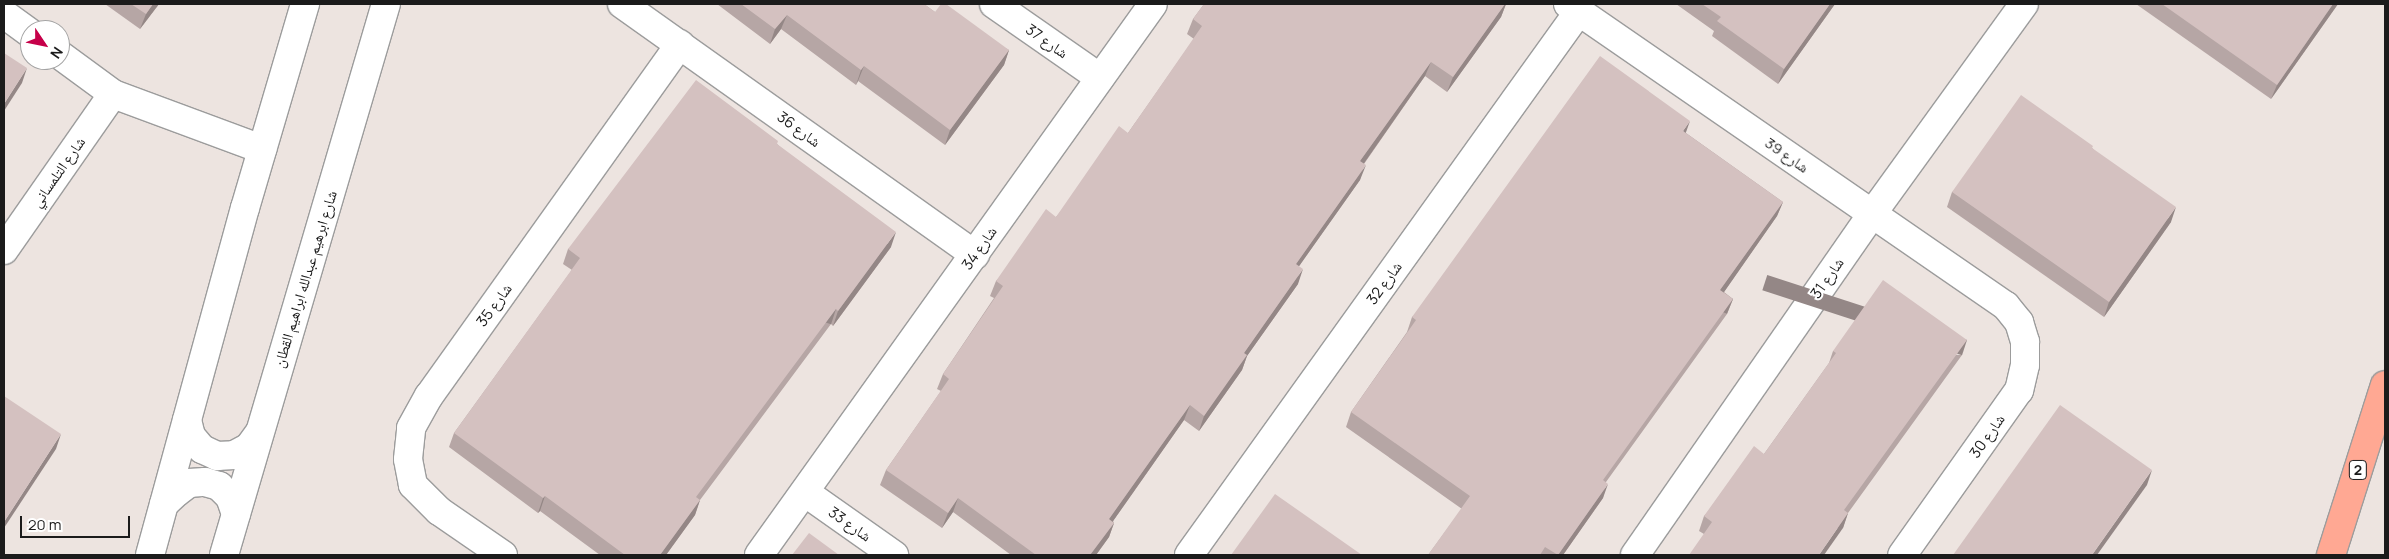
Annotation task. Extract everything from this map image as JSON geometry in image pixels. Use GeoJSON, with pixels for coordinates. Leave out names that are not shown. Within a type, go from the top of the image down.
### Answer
{"type":"FeatureCollection","features":[{"type":"Feature","properties":{"kind":"main road","name":"2"},"geometry":{"type":"LineString","coordinates":[[2331,555],[2385,385]]}},
{"type":"Feature","properties":{"kind":"street"},"geometry":{"type":"LineString","coordinates":[[150,555],[262,149],[305,4]]}},
{"type":"Feature","properties":{"kind":"street","name":"شارع 36"},"geometry":{"type":"LineString","coordinates":[[622,4],[975,255]]}},
{"type":"Feature","properties":{"kind":"street","name":"شارع 37"},"geometry":{"type":"LineString","coordinates":[[994,4],[1100,78]]}},
{"type":"Feature","properties":{"kind":"street","name":"شارع 34"},"geometry":{"type":"LineString","coordinates":[[806,492],[1153,4]]}},
{"type":"Feature","properties":{"kind":"street","name":"شارع 31"},"geometry":{"type":"LineString","coordinates":[[1636,555],[1872,214],[2024,4]]}},
{"type":"Feature","properties":{"kind":"street","name":"شارع 39"},"geometry":{"type":"LineString","coordinates":[[1574,8],[2006,306]]}},
{"type":"Feature","properties":{"kind":"street","name":"شارع 32"},"geometry":{"type":"LineString","coordinates":[[1188,555],[1574,8]]}},
{"type":"Feature","properties":{"kind":"street","name":"شارع ابرهيم عبدالله ابراهيم القطان"},"geometry":{"type":"LineString","coordinates":[[224,555],[386,11]]}},
{"type":"Feature","properties":{"kind":"street"},"geometry":{"type":"LineString","coordinates":[[4,14],[20,26]]}},
{"type":"Feature","properties":{"kind":"street","name":"شارع 35"},"geometry":{"type":"LineString","coordinates":[[503,555],[439,511],[413,485],[408,459],[410,428],[428,396],[680,44]]}},
{"type":"Feature","properties":{"kind":"street"},"geometry":{"type":"LineString","coordinates":[[70,62],[113,94],[262,149]]}},
{"type":"Feature","properties":{"kind":"street","name":"شارع التلمساني"},"geometry":{"type":"LineString","coordinates":[[4,250],[113,94]]}},
{"type":"Feature","properties":{"kind":"street","name":"شارع 30"},"geometry":{"type":"LineString","coordinates":[[1902,555],[2019,390],[2024,365],[2025,342],[2019,322],[2006,306]]}},
{"type":"Feature","properties":{"kind":"street"},"geometry":{"type":"LineString","coordinates":[[187,420],[191,436],[202,449],[217,456],[234,455],[249,447],[259,433]]}},
{"type":"Feature","properties":{"kind":"street"},"geometry":{"type":"LineString","coordinates":[[164,504],[177,492],[190,484],[205,482],[219,486],[230,496],[236,514]]}},
{"type":"Feature","properties":{"kind":"street"},"geometry":{"type":"LineString","coordinates":[[759,555],[806,492]]}},
{"type":"Feature","properties":{"kind":"street","name":"شارع 33"},"geometry":{"type":"LineString","coordinates":[[806,492],[894,555]]}},
{"type":"Feature","properties":{"kind":"building"},"geometry":{"type":"Polygon","coordinates":[[[131,4],[153,4],[146,14],[131,4]]]}},
{"type":"Feature","properties":{"kind":"building"},"geometry":{"type":"Polygon","coordinates":[[[741,4],[924,4],[935,12],[941,4],[946,4],[1009,50],[950,130],[864,66],[861,70],[787,15],[775,29],[741,4]]]}},
{"type":"Feature","properties":{"kind":"building"},"geometry":{"type":"Polygon","coordinates":[[[1204,4],[1505,4],[1453,77],[1431,62],[1360,161],[1366,165],[1296,264],[1303,269],[1244,353],[1247,355],[1204,416],[1190,405],[1109,519],[1114,523],[1090,555],[1036,555],[958,498],[948,513],[886,470],[949,379],[943,374],[1003,286],[996,281],[1046,209],[1056,217],[1119,126],[1128,133],[1202,26],[1193,19],[1204,4]]]}},
{"type":"Feature","properties":{"kind":"building"},"geometry":{"type":"Polygon","coordinates":[[[1702,4],[1830,4],[1784,69],[1717,21],[1721,17],[1702,4]]]}},
{"type":"Feature","properties":{"kind":"building"},"geometry":{"type":"Polygon","coordinates":[[[2162,4],[2333,4],[2277,85],[2162,4]]]}},
{"type":"Feature","properties":{"kind":"building"},"geometry":{"type":"Polygon","coordinates":[[[4,53],[20,63],[20,70],[26,70],[4,104],[4,53]]]}},
{"type":"Feature","properties":{"kind":"building"},"geometry":{"type":"Polygon","coordinates":[[[1600,56],[1690,121],[1683,131],[1783,202],[1720,290],[1733,299],[1603,480],[1608,484],[1558,555],[1545,547],[1540,555],[1428,555],[1470,496],[1351,412],[1416,320],[1412,317],[1600,56]]]}},
{"type":"Feature","properties":{"kind":"building"},"geometry":{"type":"Polygon","coordinates":[[[696,80],[778,141],[777,144],[896,232],[838,311],[836,309],[696,497],[700,500],[660,555],[625,555],[545,496],[543,498],[454,433],[580,258],[568,249],[696,80]]]}},
{"type":"Feature","properties":{"kind":"building"},"geometry":{"type":"Polygon","coordinates":[[[2021,95],[2176,207],[2109,302],[1952,192],[2021,95]]]}},
{"type":"Feature","properties":{"kind":"building"},"geometry":{"type":"Polygon","coordinates":[[[1883,280],[1967,340],[1844,510],[1848,513],[1819,555],[1689,555],[1712,522],[1704,516],[1754,446],[1764,454],[1836,353],[1833,351],[1883,280]]]}},
{"type":"Feature","properties":{"kind":"building"},"geometry":{"type":"Polygon","coordinates":[[[4,396],[61,434],[4,522],[4,396]]]}},
{"type":"Feature","properties":{"kind":"building"},"geometry":{"type":"Polygon","coordinates":[[[2060,405],[2152,470],[2092,555],[1953,555],[2060,405]]]}},
{"type":"Feature","properties":{"kind":"building"},"geometry":{"type":"Polygon","coordinates":[[[1275,494],[1362,555],[1231,555],[1275,494]]]}},
{"type":"Feature","properties":{"kind":"building"},"geometry":{"type":"Polygon","coordinates":[[[809,533],[839,555],[792,555],[809,533]]]}}]}
